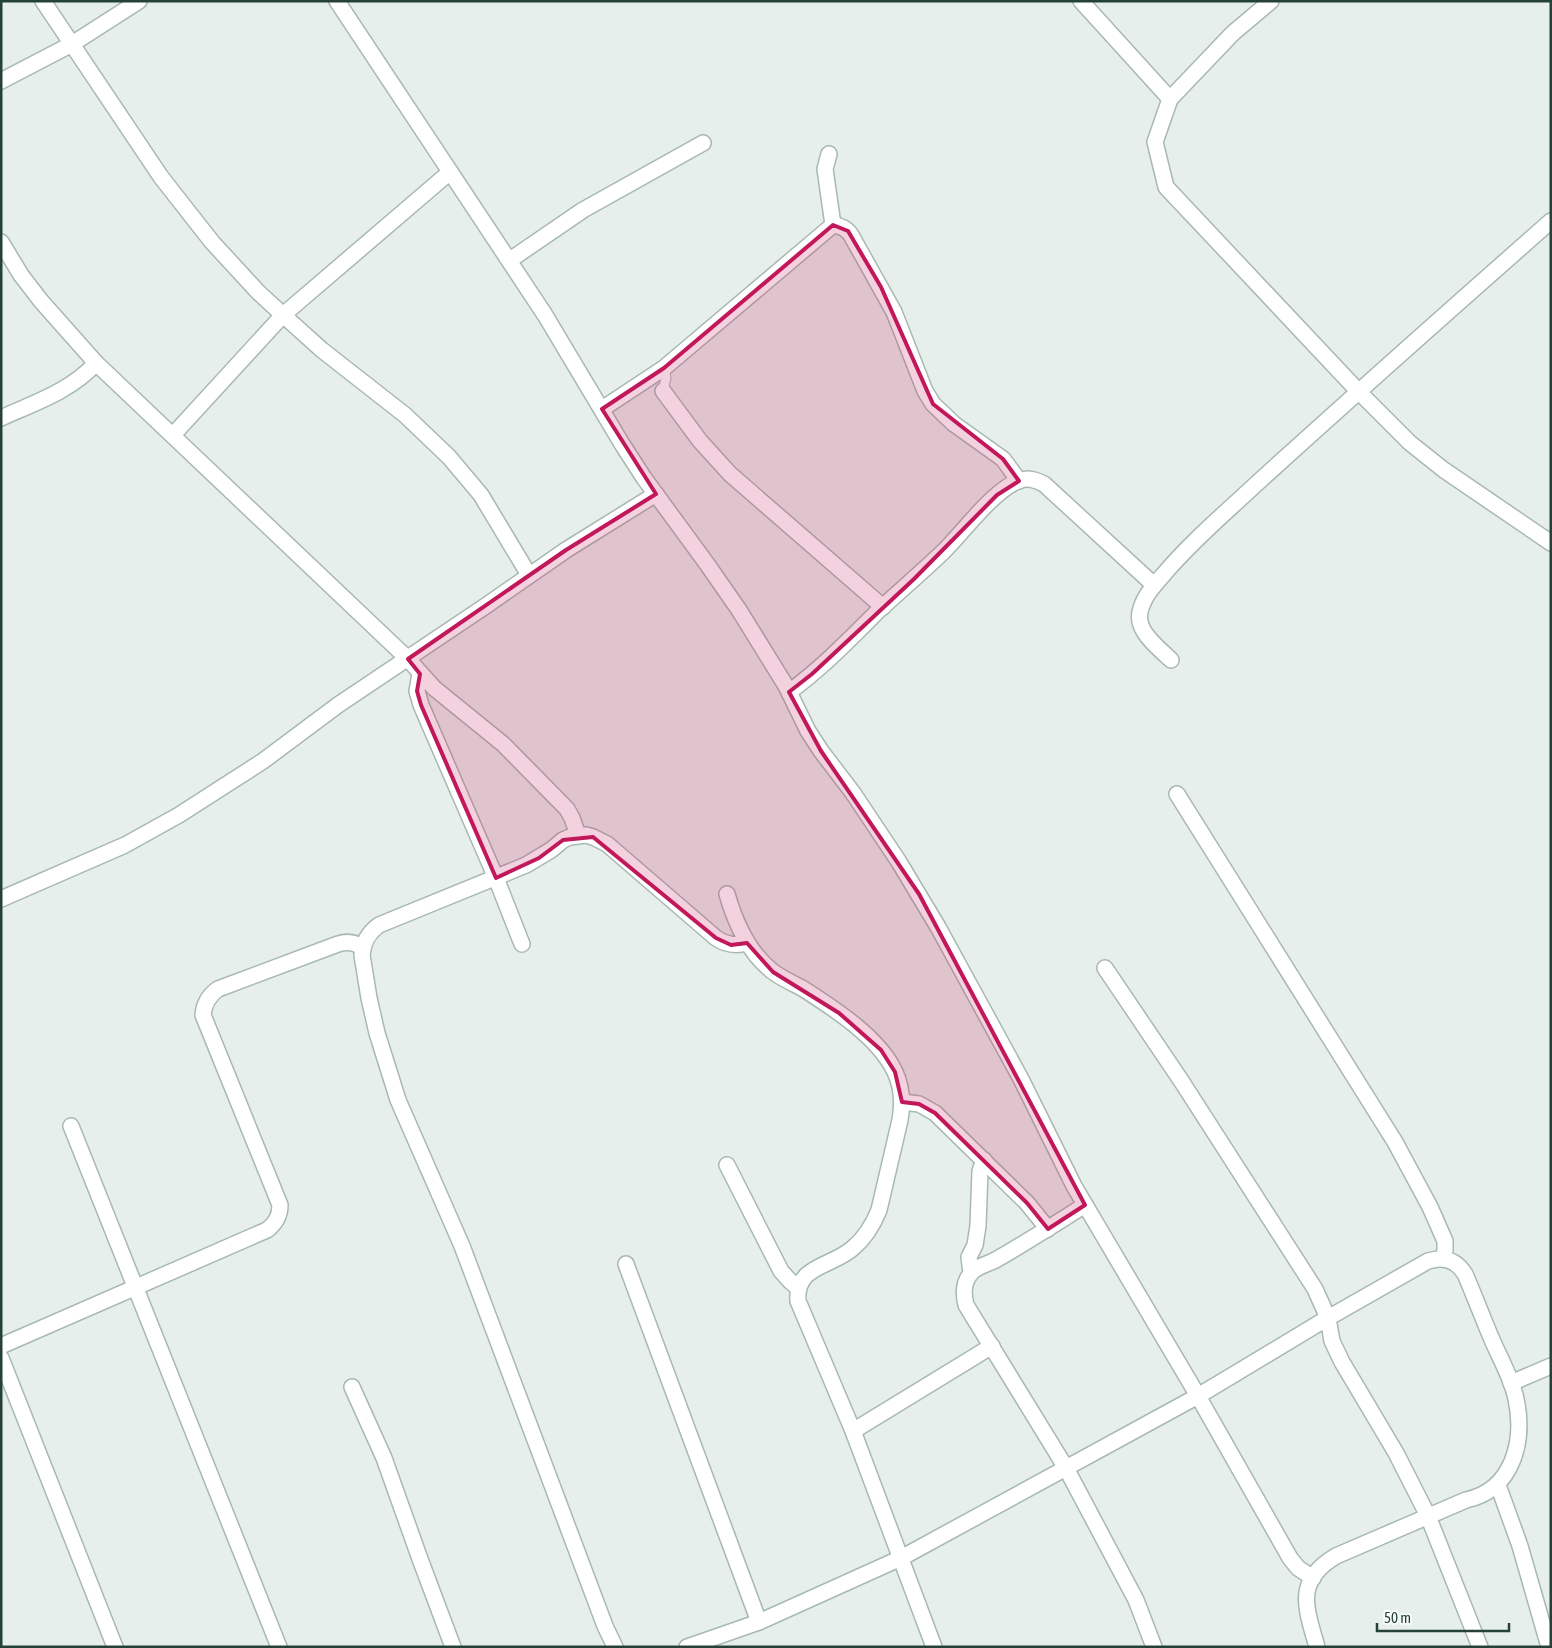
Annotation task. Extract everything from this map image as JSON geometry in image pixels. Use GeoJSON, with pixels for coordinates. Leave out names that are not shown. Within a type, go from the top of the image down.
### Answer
{"type":"FeatureCollection","features":[{"type":"Feature","properties":{"kind":"street"},"geometry":{"type":"LineString","coordinates":[[43,1],[186,210],[234,267],[322,350],[405,415],[449,457],[481,495],[530,576]]}},
{"type":"Feature","properties":{"kind":"street"},"geometry":{"type":"LineString","coordinates":[[1,81],[72,44],[139,1]]}},
{"type":"Feature","properties":{"kind":"street"},"geometry":{"type":"LineString","coordinates":[[337,1],[510,260],[622,444],[728,595],[789,692],[808,731],[821,752],[877,828],[919,894],[1021,1079],[1074,1186],[1198,1396],[1290,1558],[1298,1568],[1313,1578]]}},
{"type":"Feature","properties":{"kind":"street"},"geometry":{"type":"LineString","coordinates":[[1081,1],[1170,99]]}},
{"type":"Feature","properties":{"kind":"street"},"geometry":{"type":"LineString","coordinates":[[1271,1],[1233,33],[1170,99],[1155,142],[1166,187],[1358,391],[1410,443],[1437,465],[1551,543]]}},
{"type":"Feature","properties":{"kind":"street"},"geometry":{"type":"LineString","coordinates":[[510,260],[583,210],[703,143]]}},
{"type":"Feature","properties":{"kind":"street"},"geometry":{"type":"LineString","coordinates":[[829,154],[825,170],[833,225]]}},
{"type":"Feature","properties":{"kind":"street"},"geometry":{"type":"LineString","coordinates":[[173,436],[283,315],[450,172]]}},
{"type":"Feature","properties":{"kind":"street"},"geometry":{"type":"LineString","coordinates":[[1171,660],[1147,636],[1141,623],[1140,609],[1156,583],[1176,559],[1358,391],[1551,221]]}},
{"type":"Feature","properties":{"kind":"street"},"geometry":{"type":"LineString","coordinates":[[602,409],[664,368],[833,225],[839,226],[848,231],[881,287],[905,337],[925,391],[933,404],[954,424],[1002,460],[1019,481]]}},
{"type":"Feature","properties":{"kind":"street"},"geometry":{"type":"LineString","coordinates":[[1,242],[21,275],[41,301],[96,363],[408,659],[420,674],[448,701],[475,720],[503,744],[567,809],[578,835]]}},
{"type":"Feature","properties":{"kind":"street"},"geometry":{"type":"LineString","coordinates":[[1,418],[71,385],[96,363]]}},
{"type":"Feature","properties":{"kind":"street"},"geometry":{"type":"LineString","coordinates":[[663,391],[695,435],[730,474],[883,607]]}},
{"type":"Feature","properties":{"kind":"street"},"geometry":{"type":"LineString","coordinates":[[789,692],[812,674],[944,550],[997,495],[1019,481],[1030,479],[1044,484],[1156,583]]}},
{"type":"Feature","properties":{"kind":"street"},"geometry":{"type":"LineString","coordinates":[[1,899],[125,845],[179,815],[263,761],[338,705],[566,550],[656,494]]}},
{"type":"Feature","properties":{"kind":"street"},"geometry":{"type":"LineString","coordinates":[[420,674],[418,698],[496,878],[522,944]]}},
{"type":"Feature","properties":{"kind":"street"},"geometry":{"type":"LineString","coordinates":[[1177,794],[1396,1142],[1430,1207],[1445,1241],[1446,1250],[1443,1258]]}},
{"type":"Feature","properties":{"kind":"street"},"geometry":{"type":"LineString","coordinates":[[615,1647],[601,1617],[462,1246],[398,1100],[375,1024],[365,971],[363,948],[369,935],[378,925],[533,862],[563,840],[578,835],[593,837],[607,844],[716,938],[731,945],[747,943]]}},
{"type":"Feature","properties":{"kind":"street"},"geometry":{"type":"LineString","coordinates":[[727,894],[732,911],[747,943],[759,958],[773,972],[796,984],[839,1014],[880,1050],[895,1072],[899,1084],[902,1102],[900,1120],[875,1220],[869,1230],[852,1249],[804,1276],[798,1288],[798,1301],[854,1431],[934,1647]]}},
{"type":"Feature","properties":{"kind":"street"},"geometry":{"type":"LineString","coordinates":[[1,1346],[268,1230],[273,1226],[279,1216],[280,1205],[203,1015],[204,1007],[208,999],[218,989],[338,944],[345,942],[353,943],[363,948]]}},
{"type":"Feature","properties":{"kind":"street"},"geometry":{"type":"LineString","coordinates":[[1105,968],[1182,1082],[1315,1289],[1328,1318],[1332,1341],[1342,1362],[1396,1453],[1428,1516],[1480,1647]]}},
{"type":"Feature","properties":{"kind":"street"},"geometry":{"type":"LineString","coordinates":[[902,1102],[919,1104],[935,1113],[1028,1203],[1048,1229]]}},
{"type":"Feature","properties":{"kind":"street"},"geometry":{"type":"LineString","coordinates":[[71,1126],[279,1647]]}},
{"type":"Feature","properties":{"kind":"street"},"geometry":{"type":"LineString","coordinates":[[971,1273],[969,1257],[975,1245],[978,1226],[980,1171],[984,1160]]}},
{"type":"Feature","properties":{"kind":"street"},"geometry":{"type":"LineString","coordinates":[[727,1166],[781,1271],[798,1288]]}},
{"type":"Feature","properties":{"kind":"street"},"geometry":{"type":"LineString","coordinates":[[1085,1204],[1048,1229],[991,1263],[976,1268],[971,1273],[964,1288],[964,1297],[966,1305],[1066,1468],[1136,1600],[1154,1647]]}},
{"type":"Feature","properties":{"kind":"street"},"geometry":{"type":"LineString","coordinates":[[687,1647],[759,1622],[901,1558],[1198,1396],[1428,1261],[1443,1258],[1456,1263],[1465,1274],[1511,1383],[1518,1412],[1519,1426],[1517,1444],[1509,1469],[1498,1485],[1478,1497],[1428,1516],[1336,1556],[1327,1562],[1313,1578],[1306,1597],[1306,1606],[1317,1647]]}},
{"type":"Feature","properties":{"kind":"street"},"geometry":{"type":"LineString","coordinates":[[626,1264],[759,1622]]}},
{"type":"Feature","properties":{"kind":"street"},"geometry":{"type":"LineString","coordinates":[[854,1431],[992,1346]]}},
{"type":"Feature","properties":{"kind":"street"},"geometry":{"type":"LineString","coordinates":[[1,1358],[115,1647]]}},
{"type":"Feature","properties":{"kind":"street"},"geometry":{"type":"LineString","coordinates":[[1511,1383],[1551,1366]]}},
{"type":"Feature","properties":{"kind":"street"},"geometry":{"type":"LineString","coordinates":[[352,1386],[384,1458],[453,1647]]}},
{"type":"Feature","properties":{"kind":"street"},"geometry":{"type":"LineString","coordinates":[[1498,1485],[1520,1546],[1549,1647]]}},
{"type":"Feature","properties":{"kind":"lane"},"geometry":{"type":"LineString","coordinates":[[663,391],[666,378],[664,368]]}},
{"type":"Feature","properties":{"kind":"highlighted area"},"geometry":{"type":"Polygon","coordinates":[[[833,225],[848,231],[881,287],[933,404],[1003,459],[1019,481],[997,495],[914,579],[812,674],[789,692],[821,751],[919,894],[1085,1205],[1048,1229],[1027,1203],[935,1113],[919,1104],[902,1102],[895,1072],[881,1050],[839,1013],[773,972],[747,943],[731,945],[716,938],[593,837],[563,840],[539,858],[496,878],[421,705],[417,691],[420,674],[408,659],[566,550],[656,494],[602,409],[664,368],[833,225]]]}}]}
